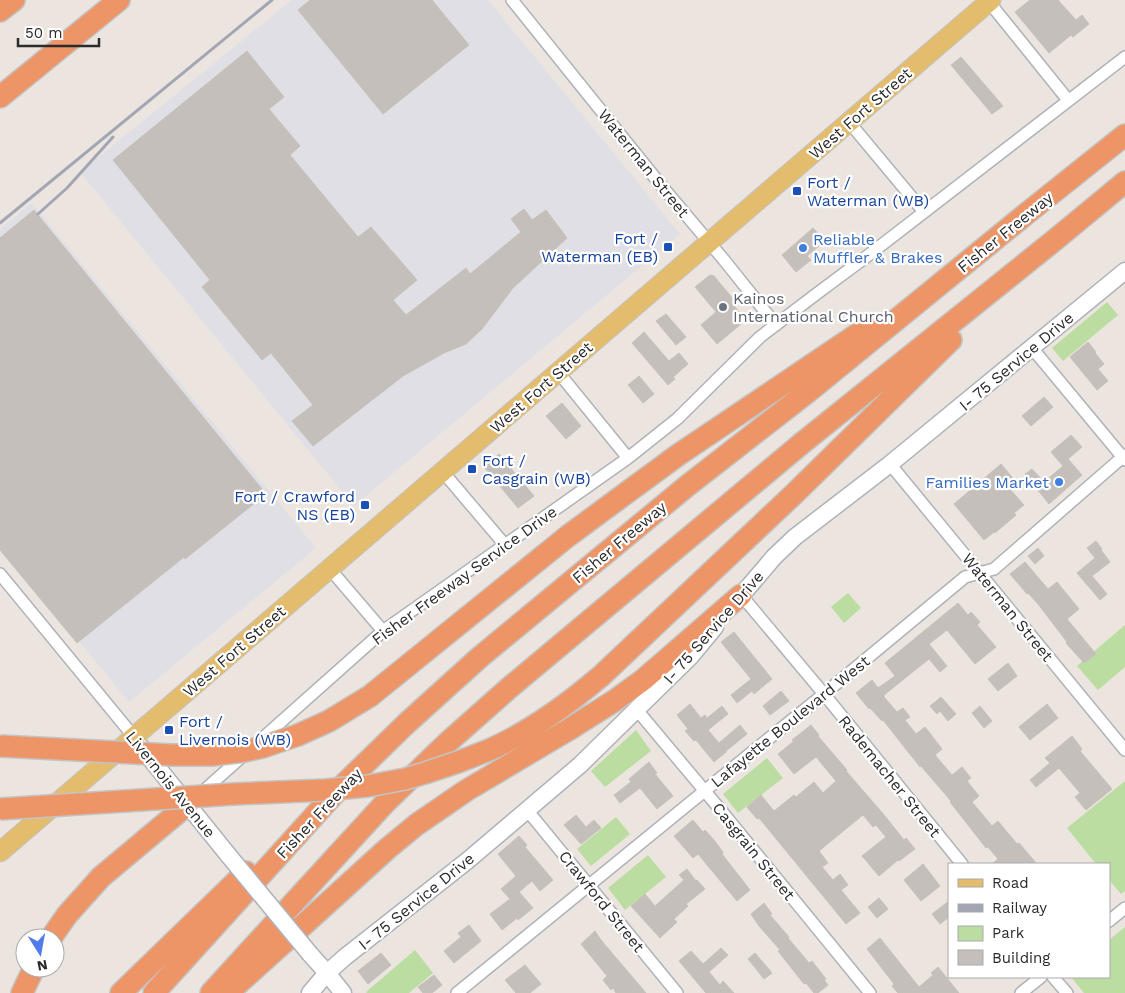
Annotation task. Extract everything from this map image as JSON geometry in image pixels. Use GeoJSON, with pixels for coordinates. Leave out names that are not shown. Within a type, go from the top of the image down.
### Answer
{"type":"FeatureCollection","features":[{"type":"Feature","properties":{"kind":"highway"},"geometry":{"type":"LineString","coordinates":[[0,12],[14,0]]}},
{"type":"Feature","properties":{"kind":"highway"},"geometry":{"type":"LineString","coordinates":[[0,97],[119,0]]}},
{"type":"Feature","properties":{"kind":"highway","name":"Fisher Freeway"},"geometry":{"type":"LineString","coordinates":[[154,993],[336,792],[407,723],[480,657],[687,486],[816,385],[1125,135]]}},
{"type":"Feature","properties":{"kind":"highway"},"geometry":{"type":"LineString","coordinates":[[211,993],[385,803],[447,743],[509,688],[801,444],[1125,182]]}},
{"type":"Feature","properties":{"kind":"highway"},"geometry":{"type":"LineString","coordinates":[[0,746],[172,755],[212,755],[263,747],[298,736],[329,721],[370,696],[555,546],[678,455],[882,318],[1026,214]]}},
{"type":"Feature","properties":{"kind":"highway"},"geometry":{"type":"LineString","coordinates":[[0,809],[368,786],[405,779],[458,762],[490,750],[526,732],[581,693],[614,665],[794,494],[1056,239]]}},
{"type":"Feature","properties":{"kind":"highway"},"geometry":{"type":"LineString","coordinates":[[227,993],[416,825],[467,790],[593,716],[630,690],[741,595]]}},
{"type":"Feature","properties":{"kind":"highway"},"geometry":{"type":"LineString","coordinates":[[120,993],[281,839],[336,792]]}},
{"type":"Feature","properties":{"kind":"highway"},"geometry":{"type":"LineString","coordinates":[[58,928],[100,878],[187,805]]}},
{"type":"Feature","properties":{"kind":"highway"},"geometry":{"type":"LineString","coordinates":[[22,993],[29,978]]}},
{"type":"Feature","properties":{"kind":"main road","name":"West Fort Street"},"geometry":{"type":"LineString","coordinates":[[0,852],[990,1]]}},
{"type":"Feature","properties":{"kind":"main road","name":"I- 75 Service Drive"},"geometry":{"type":"LineString","coordinates":[[310,993],[327,973],[466,861],[580,765],[691,656],[741,595],[795,537],[890,464],[1125,271]]}},
{"type":"Feature","properties":{"kind":"main road","name":"Livernois Avenue"},"geometry":{"type":"LineString","coordinates":[[134,737],[187,805],[343,993]]}},
{"type":"Feature","properties":{"kind":"street","name":"Waterman Street"},"geometry":{"type":"LineString","coordinates":[[512,0],[776,325]]}},
{"type":"Feature","properties":{"kind":"street"},"geometry":{"type":"LineString","coordinates":[[990,1],[1068,100]]}},
{"type":"Feature","properties":{"kind":"street","name":"Fisher Freeway Service Drive"},"geometry":{"type":"LineString","coordinates":[[187,805],[383,631],[628,458],[677,420],[760,337],[1125,57]]}},
{"type":"Feature","properties":{"kind":"street"},"geometry":{"type":"LineString","coordinates":[[849,122],[924,212]]}},
{"type":"Feature","properties":{"kind":"street"},"geometry":{"type":"LineString","coordinates":[[1032,348],[1124,457]]}},
{"type":"Feature","properties":{"kind":"street"},"geometry":{"type":"LineString","coordinates":[[558,372],[628,458]]}},
{"type":"Feature","properties":{"kind":"street","name":"Lafayette Boulevard West"},"geometry":{"type":"LineString","coordinates":[[457,993],[965,577],[994,569],[1124,457]]}},
{"type":"Feature","properties":{"kind":"street","name":"Waterman Street"},"geometry":{"type":"LineString","coordinates":[[890,464],[1125,750]]}},
{"type":"Feature","properties":{"kind":"street"},"geometry":{"type":"LineString","coordinates":[[443,472],[505,545]]}},
{"type":"Feature","properties":{"kind":"street"},"geometry":{"type":"LineString","coordinates":[[330,569],[383,631]]}},
{"type":"Feature","properties":{"kind":"street","name":"Livernois Avenue"},"geometry":{"type":"LineString","coordinates":[[0,574],[134,737]]}},
{"type":"Feature","properties":{"kind":"street","name":"Rademacher Street"},"geometry":{"type":"LineString","coordinates":[[741,595],[961,863]]}},
{"type":"Feature","properties":{"kind":"street","name":"Casgrain Street"},"geometry":{"type":"LineString","coordinates":[[637,710],[870,993]]}},
{"type":"Feature","properties":{"kind":"street","name":"Crawford Street"},"geometry":{"type":"LineString","coordinates":[[526,810],[677,993]]}},
{"type":"Feature","properties":{"kind":"street"},"geometry":{"type":"LineString","coordinates":[[1110,920],[1125,908]]}},
{"type":"Feature","properties":{"kind":"street"},"geometry":{"type":"LineString","coordinates":[[1021,993],[1040,978]]}},
{"type":"Feature","properties":{"kind":"street"},"geometry":{"type":"LineString","coordinates":[[1054,978],[1066,993]]}},
{"type":"Feature","properties":{"kind":"shaded area"},"geometry":{"type":"Polygon","coordinates":[[[292,0],[488,0],[680,234],[354,506],[80,172],[292,0]]]}},
{"type":"Feature","properties":{"kind":"shaded area"},"geometry":{"type":"Polygon","coordinates":[[[32,203],[316,548],[129,702],[0,545],[0,229],[32,203]]]}},
{"type":"Feature","properties":{"kind":"green space"},"geometry":{"type":"Polygon","coordinates":[[[1107,302],[1118,315],[1063,361],[1052,348],[1107,302]]]}},
{"type":"Feature","properties":{"kind":"green space"},"geometry":{"type":"Polygon","coordinates":[[[848,593],[861,608],[844,623],[831,607],[848,593]]]}},
{"type":"Feature","properties":{"kind":"green space"},"geometry":{"type":"Polygon","coordinates":[[[1125,625],[1125,667],[1098,690],[1077,666],[1125,625]]]}},
{"type":"Feature","properties":{"kind":"green space"},"geometry":{"type":"Polygon","coordinates":[[[636,730],[651,751],[605,787],[591,771],[636,730]]]}},
{"type":"Feature","properties":{"kind":"green space"},"geometry":{"type":"Polygon","coordinates":[[[767,758],[783,778],[738,813],[723,794],[767,758]]]}},
{"type":"Feature","properties":{"kind":"green space"},"geometry":{"type":"Polygon","coordinates":[[[1125,781],[1125,891],[1121,894],[1110,881],[1110,863],[1095,863],[1067,828],[1125,781]]]}},
{"type":"Feature","properties":{"kind":"green space"},"geometry":{"type":"Polygon","coordinates":[[[616,817],[630,834],[591,866],[577,849],[616,817]]]}},
{"type":"Feature","properties":{"kind":"green space"},"geometry":{"type":"Polygon","coordinates":[[[648,855],[666,877],[625,910],[608,888],[648,855]]]}},
{"type":"Feature","properties":{"kind":"green space"},"geometry":{"type":"Polygon","coordinates":[[[1125,927],[1125,993],[1084,993],[1072,978],[1110,978],[1110,939],[1125,927]]]}},
{"type":"Feature","properties":{"kind":"green space"},"geometry":{"type":"Polygon","coordinates":[[[415,950],[433,973],[409,993],[366,992],[415,950]]]}},
{"type":"Feature","properties":{"kind":"building"},"geometry":{"type":"Polygon","coordinates":[[[310,0],[432,0],[469,45],[383,114],[298,10],[310,0]]]}},
{"type":"Feature","properties":{"kind":"building"},"geometry":{"type":"Polygon","coordinates":[[[1030,0],[1058,0],[1076,20],[1082,15],[1089,24],[1073,37],[1071,35],[1049,53],[1015,12],[1030,0]]]}},
{"type":"Feature","properties":{"kind":"building"},"geometry":{"type":"Polygon","coordinates":[[[247,51],[284,97],[269,109],[300,146],[290,155],[358,237],[371,227],[417,280],[393,300],[406,315],[466,268],[470,274],[521,232],[511,219],[524,209],[532,220],[546,210],[567,238],[513,288],[482,329],[466,344],[444,353],[403,376],[313,446],[292,421],[313,405],[271,353],[262,360],[202,287],[210,280],[113,160],[247,51]]]}},
{"type":"Feature","properties":{"kind":"building"},"geometry":{"type":"Polygon","coordinates":[[[961,57],[1003,106],[992,114],[951,65],[961,57]]]}},
{"type":"Feature","properties":{"kind":"building"},"geometry":{"type":"Polygon","coordinates":[[[34,210],[266,494],[77,643],[0,550],[0,238],[34,210]]]}},
{"type":"Feature","properties":{"kind":"building","name":"Reliable Muffler & Brakes"},"geometry":{"type":"Polygon","coordinates":[[[813,228],[825,241],[807,256],[811,260],[796,272],[782,255],[813,228]]]}},
{"type":"Feature","properties":{"kind":"building","name":"Kainos International Church"},"geometry":{"type":"Polygon","coordinates":[[[710,275],[714,276],[734,300],[731,302],[746,320],[717,344],[701,325],[716,312],[695,287],[710,275]]]}},
{"type":"Feature","properties":{"kind":"building"},"geometry":{"type":"Polygon","coordinates":[[[666,314],[686,337],[676,345],[656,321],[666,314]]]}},
{"type":"Feature","properties":{"kind":"building"},"geometry":{"type":"Polygon","coordinates":[[[644,332],[669,361],[679,353],[688,364],[673,377],[675,379],[668,385],[632,343],[644,332]]]}},
{"type":"Feature","properties":{"kind":"building"},"geometry":{"type":"Polygon","coordinates":[[[1088,342],[1104,364],[1098,369],[1108,381],[1097,390],[1070,357],[1088,342]]]}},
{"type":"Feature","properties":{"kind":"building"},"geometry":{"type":"Polygon","coordinates":[[[639,376],[654,394],[643,403],[628,385],[639,376]]]}},
{"type":"Feature","properties":{"kind":"building"},"geometry":{"type":"Polygon","coordinates":[[[1044,397],[1053,407],[1031,426],[1022,416],[1044,397]]]}},
{"type":"Feature","properties":{"kind":"building"},"geometry":{"type":"Polygon","coordinates":[[[562,403],[581,426],[566,439],[546,416],[562,403]]]}},
{"type":"Feature","properties":{"kind":"building"},"geometry":{"type":"Polygon","coordinates":[[[1071,435],[1082,447],[1068,459],[1082,475],[1049,504],[1025,474],[1032,469],[1044,482],[1063,466],[1051,452],[1071,435]]]}},
{"type":"Feature","properties":{"kind":"building"},"geometry":{"type":"Polygon","coordinates":[[[499,454],[534,496],[518,508],[484,467],[499,454]]]}},
{"type":"Feature","properties":{"kind":"building"},"geometry":{"type":"Polygon","coordinates":[[[1001,464],[1016,482],[1009,488],[1024,505],[1014,513],[1016,515],[984,540],[954,504],[1001,464]]]}},
{"type":"Feature","properties":{"kind":"building"},"geometry":{"type":"Polygon","coordinates":[[[1096,541],[1110,562],[1092,576],[1107,594],[1100,600],[1077,573],[1095,558],[1087,548],[1096,541]]]}},
{"type":"Feature","properties":{"kind":"building"},"geometry":{"type":"Polygon","coordinates":[[[1038,548],[1044,556],[1035,564],[1028,556],[1038,548]]]}},
{"type":"Feature","properties":{"kind":"building"},"geometry":{"type":"Polygon","coordinates":[[[1025,562],[1048,589],[1057,582],[1079,609],[1067,619],[1096,654],[1084,663],[1066,643],[1038,604],[1010,574],[1025,562]]]}},
{"type":"Feature","properties":{"kind":"building"},"geometry":{"type":"Polygon","coordinates":[[[958,603],[968,615],[971,612],[980,622],[977,625],[996,647],[975,664],[947,630],[929,644],[947,666],[940,672],[929,659],[884,695],[884,697],[897,712],[903,708],[910,717],[905,720],[916,734],[925,727],[942,749],[935,755],[952,775],[962,767],[971,778],[967,781],[979,796],[972,802],[992,826],[998,821],[1036,863],[993,863],[998,859],[988,847],[986,848],[951,801],[920,767],[883,720],[869,709],[856,693],[872,680],[878,688],[895,676],[885,663],[958,603]]]}},
{"type":"Feature","properties":{"kind":"building"},"geometry":{"type":"Polygon","coordinates":[[[734,632],[772,679],[754,694],[752,691],[737,703],[731,695],[751,679],[721,642],[734,632]]]}},
{"type":"Feature","properties":{"kind":"building"},"geometry":{"type":"Polygon","coordinates":[[[1008,663],[1017,676],[998,691],[988,679],[1008,663]]]}},
{"type":"Feature","properties":{"kind":"building"},"geometry":{"type":"Polygon","coordinates":[[[781,691],[789,701],[770,715],[763,706],[781,691]]]}},
{"type":"Feature","properties":{"kind":"building"},"geometry":{"type":"Polygon","coordinates":[[[941,697],[956,714],[948,721],[940,711],[937,714],[930,706],[941,697]]]}},
{"type":"Feature","properties":{"kind":"building"},"geometry":{"type":"Polygon","coordinates":[[[690,704],[701,718],[705,715],[707,718],[722,706],[728,714],[708,730],[719,743],[740,725],[747,734],[714,762],[696,740],[694,741],[685,731],[688,729],[677,715],[690,704]]]}},
{"type":"Feature","properties":{"kind":"building"},"geometry":{"type":"Polygon","coordinates":[[[1047,704],[1058,718],[1030,740],[1019,727],[1047,704]]]}},
{"type":"Feature","properties":{"kind":"building"},"geometry":{"type":"Polygon","coordinates":[[[980,706],[992,721],[984,728],[972,713],[980,706]]]}},
{"type":"Feature","properties":{"kind":"building"},"geometry":{"type":"Polygon","coordinates":[[[811,725],[846,771],[904,840],[906,838],[915,849],[879,876],[862,856],[886,837],[876,825],[873,827],[863,815],[819,851],[828,863],[822,867],[833,880],[840,874],[848,885],[841,890],[860,913],[846,924],[759,818],[757,819],[747,807],[761,795],[774,811],[794,795],[796,797],[814,782],[823,793],[836,781],[816,757],[794,774],[778,754],[811,725]]]}},
{"type":"Feature","properties":{"kind":"building"},"geometry":{"type":"Polygon","coordinates":[[[1072,736],[1082,749],[1080,751],[1112,789],[1086,810],[1075,797],[1080,793],[1059,768],[1036,787],[1030,780],[1050,763],[1045,758],[1072,736]]]}},
{"type":"Feature","properties":{"kind":"building"},"geometry":{"type":"Polygon","coordinates":[[[649,762],[657,773],[655,774],[673,796],[657,809],[640,788],[620,803],[614,795],[631,782],[629,779],[649,762]]]}},
{"type":"Feature","properties":{"kind":"building"},"geometry":{"type":"Polygon","coordinates":[[[576,815],[586,827],[594,820],[601,828],[581,844],[564,825],[576,815]]]}},
{"type":"Feature","properties":{"kind":"building"},"geometry":{"type":"Polygon","coordinates":[[[693,820],[703,832],[705,830],[714,840],[723,852],[722,854],[750,890],[737,901],[698,854],[693,858],[674,836],[693,820]]]}},
{"type":"Feature","properties":{"kind":"building"},"geometry":{"type":"Polygon","coordinates":[[[519,836],[527,845],[525,847],[553,880],[540,891],[532,881],[519,892],[533,908],[502,930],[490,914],[510,899],[501,889],[516,876],[498,854],[519,836]]]}},
{"type":"Feature","properties":{"kind":"building"},"geometry":{"type":"Polygon","coordinates":[[[923,864],[940,886],[921,901],[904,880],[923,864]]]}},
{"type":"Feature","properties":{"kind":"building"},"geometry":{"type":"Polygon","coordinates":[[[687,869],[705,889],[686,904],[688,906],[674,919],[677,922],[660,938],[631,906],[645,894],[655,906],[684,880],[679,875],[687,869]]]}},
{"type":"Feature","properties":{"kind":"building"},"geometry":{"type":"Polygon","coordinates":[[[879,898],[888,909],[877,918],[868,907],[879,898]]]}},
{"type":"Feature","properties":{"kind":"building"},"geometry":{"type":"Polygon","coordinates":[[[948,902],[948,918],[940,924],[932,914],[948,902]]]}},
{"type":"Feature","properties":{"kind":"building"},"geometry":{"type":"Polygon","coordinates":[[[764,903],[772,914],[770,915],[788,938],[809,963],[812,961],[826,979],[824,980],[828,985],[818,993],[814,993],[806,983],[804,984],[751,914],[764,903]]]}},
{"type":"Feature","properties":{"kind":"building"},"geometry":{"type":"Polygon","coordinates":[[[469,925],[481,941],[454,963],[444,951],[461,937],[458,933],[469,925]]]}},
{"type":"Feature","properties":{"kind":"building"},"geometry":{"type":"Polygon","coordinates":[[[595,931],[646,993],[616,993],[613,988],[611,990],[603,980],[607,976],[581,944],[595,931]]]}},
{"type":"Feature","properties":{"kind":"building"},"geometry":{"type":"Polygon","coordinates":[[[880,938],[919,987],[933,975],[931,973],[938,967],[959,993],[898,993],[892,986],[894,984],[867,949],[880,938]]]}},
{"type":"Feature","properties":{"kind":"building"},"geometry":{"type":"Polygon","coordinates":[[[721,948],[728,955],[709,972],[720,985],[723,981],[734,993],[706,993],[679,961],[691,951],[703,964],[721,948]]]}},
{"type":"Feature","properties":{"kind":"building"},"geometry":{"type":"Polygon","coordinates":[[[381,953],[391,965],[368,984],[358,971],[381,953]]]}},
{"type":"Feature","properties":{"kind":"building"},"geometry":{"type":"Polygon","coordinates":[[[755,953],[772,973],[764,979],[748,959],[755,953]]]}},
{"type":"Feature","properties":{"kind":"building"},"geometry":{"type":"Polygon","coordinates":[[[525,965],[541,984],[530,993],[516,993],[505,980],[525,965]]]}},
{"type":"Feature","properties":{"kind":"building"},"geometry":{"type":"Polygon","coordinates":[[[434,975],[442,985],[432,993],[423,993],[418,987],[434,975]]]}},
{"type":"Feature","properties":{"kind":"railway"},"geometry":{"type":"LineString","coordinates":[[0,223],[272,0]]}},
{"type":"Feature","properties":{"kind":"railway"},"geometry":{"type":"LineString","coordinates":[[38,214],[67,188],[113,137]]}},
{"type":"Feature","properties":{"kind":"place","name":"Fort / Waterman (WB)"},"geometry":{"type":"Point","coordinates":[797,191]}},
{"type":"Feature","properties":{"kind":"place","name":"Fort / Waterman (EB)"},"geometry":{"type":"Point","coordinates":[668,247]}},
{"type":"Feature","properties":{"kind":"place","name":"Reliable Muffler & Brakes"},"geometry":{"type":"Point","coordinates":[803,248]}},
{"type":"Feature","properties":{"kind":"place","name":"Kainos International Church"},"geometry":{"type":"Point","coordinates":[723,307]}},
{"type":"Feature","properties":{"kind":"place","name":"Fort / Casgrain (WB)"},"geometry":{"type":"Point","coordinates":[472,469]}},
{"type":"Feature","properties":{"kind":"place","name":"Families Market"},"geometry":{"type":"Point","coordinates":[1059,482]}},
{"type":"Feature","properties":{"kind":"place","name":"Fort / Crawford NS (EB)"},"geometry":{"type":"Point","coordinates":[365,505]}},
{"type":"Feature","properties":{"kind":"place","name":"Fort / Livernois (WB)"},"geometry":{"type":"Point","coordinates":[169,730]}}]}
